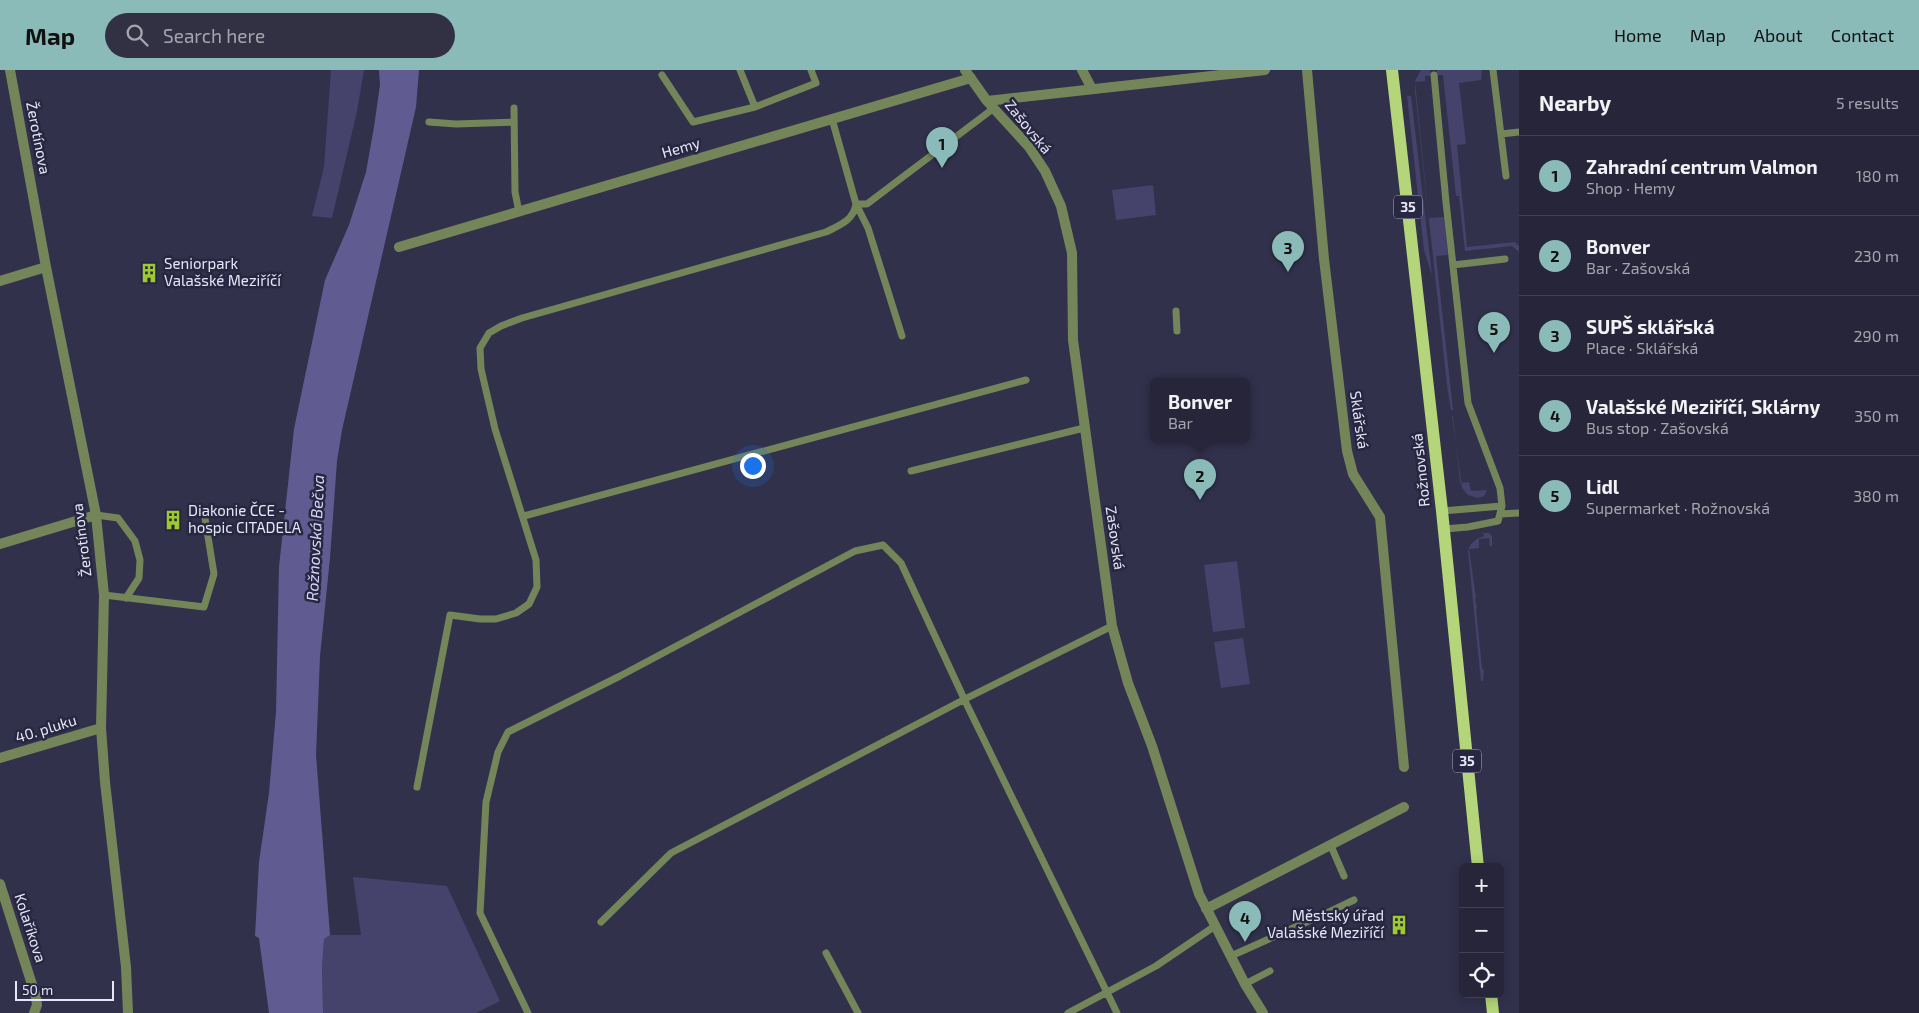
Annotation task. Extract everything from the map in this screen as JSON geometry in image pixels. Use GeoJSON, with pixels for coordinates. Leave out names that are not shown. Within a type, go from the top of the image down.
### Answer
{"type":"FeatureCollection","features":[{"type":"Feature","properties":{"kind":"main road","name":"Rožnovská"},"geometry":{"type":"LineString","coordinates":[[1392,70],[1444,529],[1478,863]]}},
{"type":"Feature","properties":{"kind":"main road"},"geometry":{"type":"LineString","coordinates":[[1491,998],[1493,1013]]}},
{"type":"Feature","properties":{"kind":"street","name":"Žerotínova"},"geometry":{"type":"LineString","coordinates":[[10,70],[46,267],[96,515],[104,596],[101,728],[105,782],[126,968],[128,1013]]}},
{"type":"Feature","properties":{"kind":"street"},"geometry":{"type":"LineString","coordinates":[[1082,70],[1092,89]]}},
{"type":"Feature","properties":{"kind":"street"},"geometry":{"type":"LineString","coordinates":[[991,104],[1092,89],[1266,70]]}},
{"type":"Feature","properties":{"kind":"street","name":"Sklářská"},"geometry":{"type":"LineString","coordinates":[[1307,70],[1324,259],[1346,452],[1353,474],[1380,517],[1404,767]]}},
{"type":"Feature","properties":{"kind":"street","name":"Zašovská"},"geometry":{"type":"LineString","coordinates":[[968,74],[991,104],[1029,147],[1044,171],[1061,206],[1072,253],[1073,340],[1112,626],[1128,683],[1152,746],[1199,894],[1245,984],[1263,1013]]}},
{"type":"Feature","properties":{"kind":"street","name":"Hemy"},"geometry":{"type":"LineString","coordinates":[[399,247],[832,119],[968,74]]}},
{"type":"Feature","properties":{"kind":"street"},"geometry":{"type":"LineString","coordinates":[[0,281],[46,267]]}},
{"type":"Feature","properties":{"kind":"street"},"geometry":{"type":"LineString","coordinates":[[0,544],[96,515]]}},
{"type":"Feature","properties":{"kind":"street","name":"40. pluku"},"geometry":{"type":"LineString","coordinates":[[0,758],[101,728]]}},
{"type":"Feature","properties":{"kind":"street"},"geometry":{"type":"LineString","coordinates":[[1206,909],[1404,807]]}},
{"type":"Feature","properties":{"kind":"street","name":"Kolaříkova"},"geometry":{"type":"LineString","coordinates":[[0,884],[2,901],[34,992],[37,1005],[35,1012]]}},
{"type":"Feature","properties":{"kind":"lane"},"geometry":{"type":"LineString","coordinates":[[740,70],[755,107]]}},
{"type":"Feature","properties":{"kind":"lane"},"geometry":{"type":"LineString","coordinates":[[662,75],[693,122],[755,107],[816,83],[811,70]]}},
{"type":"Feature","properties":{"kind":"lane"},"geometry":{"type":"LineString","coordinates":[[1493,70],[1506,176]]}},
{"type":"Feature","properties":{"kind":"lane"},"geometry":{"type":"LineString","coordinates":[[1434,75],[1468,404],[1500,488],[1502,506],[1498,521],[1468,527],[1444,529]]}},
{"type":"Feature","properties":{"kind":"lane"},"geometry":{"type":"LineString","coordinates":[[856,204],[867,204],[991,104]]}},
{"type":"Feature","properties":{"kind":"lane"},"geometry":{"type":"LineString","coordinates":[[514,108],[515,192],[519,212]]}},
{"type":"Feature","properties":{"kind":"lane"},"geometry":{"type":"LineString","coordinates":[[832,119],[856,204],[868,228],[902,336]]}},
{"type":"Feature","properties":{"kind":"lane"},"geometry":{"type":"LineString","coordinates":[[429,122],[456,124],[514,122]]}},
{"type":"Feature","properties":{"kind":"lane"},"geometry":{"type":"LineString","coordinates":[[1501,134],[1519,132]]}},
{"type":"Feature","properties":{"kind":"lane"},"geometry":{"type":"LineString","coordinates":[[417,787],[450,615],[480,620],[496,619],[516,612],[529,604],[537,587],[536,560],[496,429],[481,369],[480,348],[489,333],[522,318],[826,232],[847,221],[854,214],[856,204]]}},
{"type":"Feature","properties":{"kind":"lane"},"geometry":{"type":"LineString","coordinates":[[1453,264],[1505,259]]}},
{"type":"Feature","properties":{"kind":"lane"},"geometry":{"type":"LineString","coordinates":[[1176,311],[1176,331]]}},
{"type":"Feature","properties":{"kind":"lane"},"geometry":{"type":"LineString","coordinates":[[524,516],[1026,380]]}},
{"type":"Feature","properties":{"kind":"lane"},"geometry":{"type":"LineString","coordinates":[[911,471],[1084,428]]}},
{"type":"Feature","properties":{"kind":"lane"},"geometry":{"type":"LineString","coordinates":[[1442,511],[1502,506]]}},
{"type":"Feature","properties":{"kind":"lane"},"geometry":{"type":"LineString","coordinates":[[1500,514],[1519,513]]}},
{"type":"Feature","properties":{"kind":"lane"},"geometry":{"type":"LineString","coordinates":[[96,515],[118,518],[135,541],[140,560],[139,578],[126,598]]}},
{"type":"Feature","properties":{"kind":"lane"},"geometry":{"type":"LineString","coordinates":[[104,596],[204,607],[214,574],[205,518]]}},
{"type":"Feature","properties":{"kind":"lane"},"geometry":{"type":"LineString","coordinates":[[528,1013],[480,913],[486,802],[498,752],[508,732],[620,676],[855,551],[884,545],[901,563],[964,700],[1117,1013]]}},
{"type":"Feature","properties":{"kind":"lane"},"geometry":{"type":"LineString","coordinates":[[601,922],[671,853],[964,700],[1112,626]]}},
{"type":"Feature","properties":{"kind":"lane"},"geometry":{"type":"LineString","coordinates":[[1331,846],[1344,876]]}},
{"type":"Feature","properties":{"kind":"lane"},"geometry":{"type":"LineString","coordinates":[[1231,956],[1354,900]]}},
{"type":"Feature","properties":{"kind":"lane"},"geometry":{"type":"LineString","coordinates":[[1330,911],[1334,920]]}},
{"type":"Feature","properties":{"kind":"lane"},"geometry":{"type":"LineString","coordinates":[[1068,1013],[1156,966],[1215,926]]}},
{"type":"Feature","properties":{"kind":"lane"},"geometry":{"type":"LineString","coordinates":[[826,953],[858,1013]]}},
{"type":"Feature","properties":{"kind":"lane"},"geometry":{"type":"LineString","coordinates":[[1245,984],[1270,971]]}},
{"type":"Feature","properties":{"kind":"shaded area"},"geometry":{"type":"Polygon","coordinates":[[[331,70],[364,70],[357,111],[332,218],[312,216],[324,167],[331,70]]]}},
{"type":"Feature","properties":{"kind":"shaded area"},"geometry":{"type":"Polygon","coordinates":[[[1421,70],[1430,70],[1431,76],[1425,76],[1425,81],[1415,82],[1421,70]]]}},
{"type":"Feature","properties":{"kind":"shaded area"},"geometry":{"type":"Polygon","coordinates":[[[1437,70],[1482,70],[1481,80],[1459,83],[1466,144],[1457,145],[1467,247],[1515,242],[1519,246],[1519,252],[1512,246],[1465,251],[1459,196],[1456,196],[1443,75],[1437,75],[1437,70]]]}},
{"type":"Feature","properties":{"kind":"shaded area"},"geometry":{"type":"Polygon","coordinates":[[[1415,82],[1429,218],[1444,217],[1448,255],[1436,256],[1453,410],[1451,410],[1447,385],[1415,91],[1415,82]]]}},
{"type":"Feature","properties":{"kind":"shaded area"},"geometry":{"type":"Polygon","coordinates":[[[1407,96],[1411,96],[1432,275],[1424,250],[1407,96]]]}},
{"type":"Feature","properties":{"kind":"shaded area"},"geometry":{"type":"Polygon","coordinates":[[[1153,185],[1156,215],[1116,220],[1112,190],[1153,185]]]}},
{"type":"Feature","properties":{"kind":"shaded area"},"geometry":{"type":"Polygon","coordinates":[[[1456,445],[1461,483],[1460,483],[1456,445]]]}},
{"type":"Feature","properties":{"kind":"shaded area"},"geometry":{"type":"Polygon","coordinates":[[[1469,482],[1471,491],[1487,490],[1484,496],[1478,498],[1468,495],[1462,488],[1461,483],[1469,482]]]}},
{"type":"Feature","properties":{"kind":"shaded area"},"geometry":{"type":"Polygon","coordinates":[[[1483,533],[1489,533],[1492,536],[1492,546],[1490,546],[1489,538],[1479,539],[1479,548],[1469,549],[1476,598],[1482,669],[1484,670],[1483,681],[1481,681],[1468,551],[1470,546],[1473,542],[1484,536],[1483,533]]]}},
{"type":"Feature","properties":{"kind":"shaded area"},"geometry":{"type":"Polygon","coordinates":[[[1237,561],[1245,628],[1213,632],[1204,565],[1237,561]]]}},
{"type":"Feature","properties":{"kind":"shaded area"},"geometry":{"type":"Polygon","coordinates":[[[1243,638],[1250,684],[1221,688],[1214,642],[1243,638]]]}},
{"type":"Feature","properties":{"kind":"shaded area"},"geometry":{"type":"Polygon","coordinates":[[[353,877],[447,886],[500,1001],[476,1013],[323,1013],[322,967],[324,939],[330,935],[361,935],[353,877]]]}},
{"type":"Feature","properties":{"kind":"water","name":"Rožnovská Bečva"},"geometry":{"type":"Polygon","coordinates":[[[379,70],[419,70],[416,107],[342,430],[337,461],[320,656],[316,755],[330,935],[324,939],[322,967],[323,1013],[269,1013],[259,938],[255,936],[259,862],[269,793],[276,712],[279,567],[294,429],[325,280],[349,225],[366,172],[380,85],[379,70]]]}},
{"type":"Feature","properties":{"kind":"place","name":"Zahradní centrum Valmon"},"geometry":{"type":"Point","coordinates":[942,168]}},
{"type":"Feature","properties":{"kind":"place","name":"SUPŠ sklářská"},"geometry":{"type":"Point","coordinates":[1288,272]}},
{"type":"Feature","properties":{"kind":"place","name":"Seniorpark Valašské Meziříčí"},"geometry":{"type":"Point","coordinates":[149,273]}},
{"type":"Feature","properties":{"kind":"place","name":"Lidl"},"geometry":{"type":"Point","coordinates":[1494,353]}},
{"type":"Feature","properties":{"kind":"place","name":"Bonver"},"geometry":{"type":"Point","coordinates":[1200,500]}},
{"type":"Feature","properties":{"kind":"place","name":"Diakonie ČCE - hospic CITADELA"},"geometry":{"type":"Point","coordinates":[173,520]}},
{"type":"Feature","properties":{"kind":"place","name":"Městský úřad Valašské Meziříčí"},"geometry":{"type":"Point","coordinates":[1399,925]}},
{"type":"Feature","properties":{"kind":"place","name":"Valašské Meziříčí, Sklárny"},"geometry":{"type":"Point","coordinates":[1245,942]}}]}
